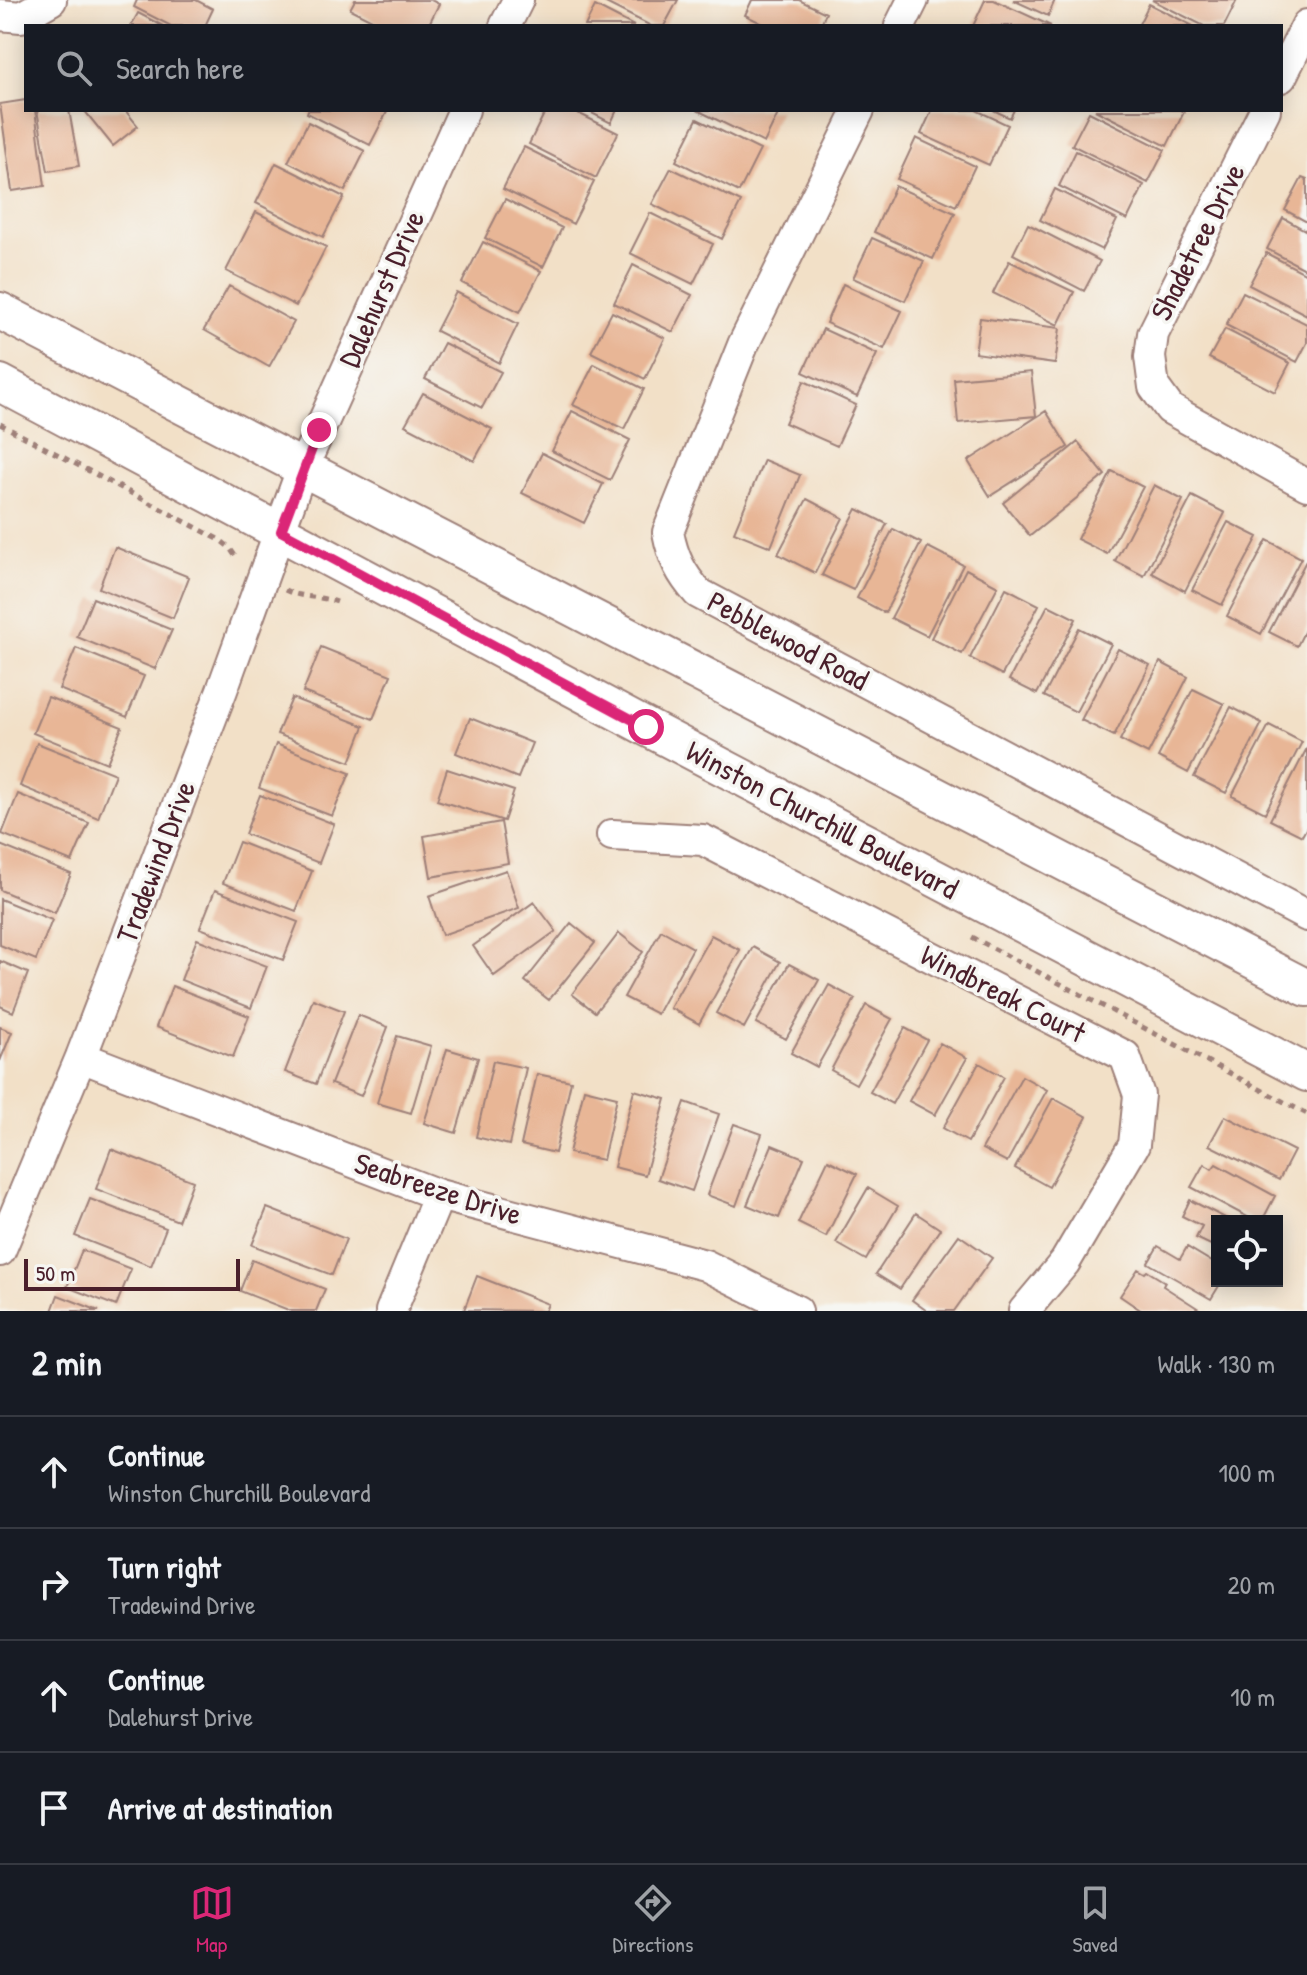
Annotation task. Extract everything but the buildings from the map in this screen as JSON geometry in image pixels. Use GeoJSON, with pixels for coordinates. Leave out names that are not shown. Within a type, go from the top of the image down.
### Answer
{"type":"FeatureCollection","features":[{"type":"Feature","properties":{"kind":"main road"},"geometry":{"type":"LineString","coordinates":[[0,311],[1307,988]]}},
{"type":"Feature","properties":{"kind":"main road","name":"Winston Churchill Boulevard"},"geometry":{"type":"LineString","coordinates":[[0,383],[1307,1073]]}},
{"type":"Feature","properties":{"kind":"street"},"geometry":{"type":"LineString","coordinates":[[0,15],[21,17],[51,0]]}},
{"type":"Feature","properties":{"kind":"street"},"geometry":{"type":"LineString","coordinates":[[506,24],[518,0]]}},
{"type":"Feature","properties":{"kind":"street"},"geometry":{"type":"LineString","coordinates":[[901,24],[913,0]]}},
{"type":"Feature","properties":{"kind":"street"},"geometry":{"type":"LineString","coordinates":[[1283,73],[1307,25]]}},
{"type":"Feature","properties":{"kind":"street","name":"Dalehurst Drive"},"geometry":{"type":"LineString","coordinates":[[302,469],[463,112]]}},
{"type":"Feature","properties":{"kind":"street","name":"Pebblewood Road"},"geometry":{"type":"LineString","coordinates":[[858,112],[743,345],[668,532],[672,553],[681,573],[698,593],[1307,916]]}},
{"type":"Feature","properties":{"kind":"street","name":"Shadetree Drive"},"geometry":{"type":"LineString","coordinates":[[1264,112],[1153,334],[1150,357],[1154,387],[1170,409],[1307,485]]}},
{"type":"Feature","properties":{"kind":"street","name":"Tradewind Drive"},"geometry":{"type":"LineString","coordinates":[[0,1251],[81,1057],[302,469]]}},
{"type":"Feature","properties":{"kind":"street","name":"Windbreak Court"},"geometry":{"type":"LineString","coordinates":[[612,835],[703,840],[1125,1056],[1139,1095],[1134,1145],[1065,1262],[1024,1311]]}},
{"type":"Feature","properties":{"kind":"street","name":"Seabreeze Drive"},"geometry":{"type":"LineString","coordinates":[[81,1057],[439,1195],[705,1265],[797,1311]]}},
{"type":"Feature","properties":{"kind":"street"},"geometry":{"type":"LineString","coordinates":[[391,1311],[439,1195]]}},
{"type":"Feature","properties":{"kind":"path"},"geometry":{"type":"LineString","coordinates":[[0,424],[220,540],[229,547],[242,568]]}},
{"type":"Feature","properties":{"kind":"route"},"geometry":{"type":"LineString","coordinates":[[319,430],[281,531],[646,727]]}}]}
